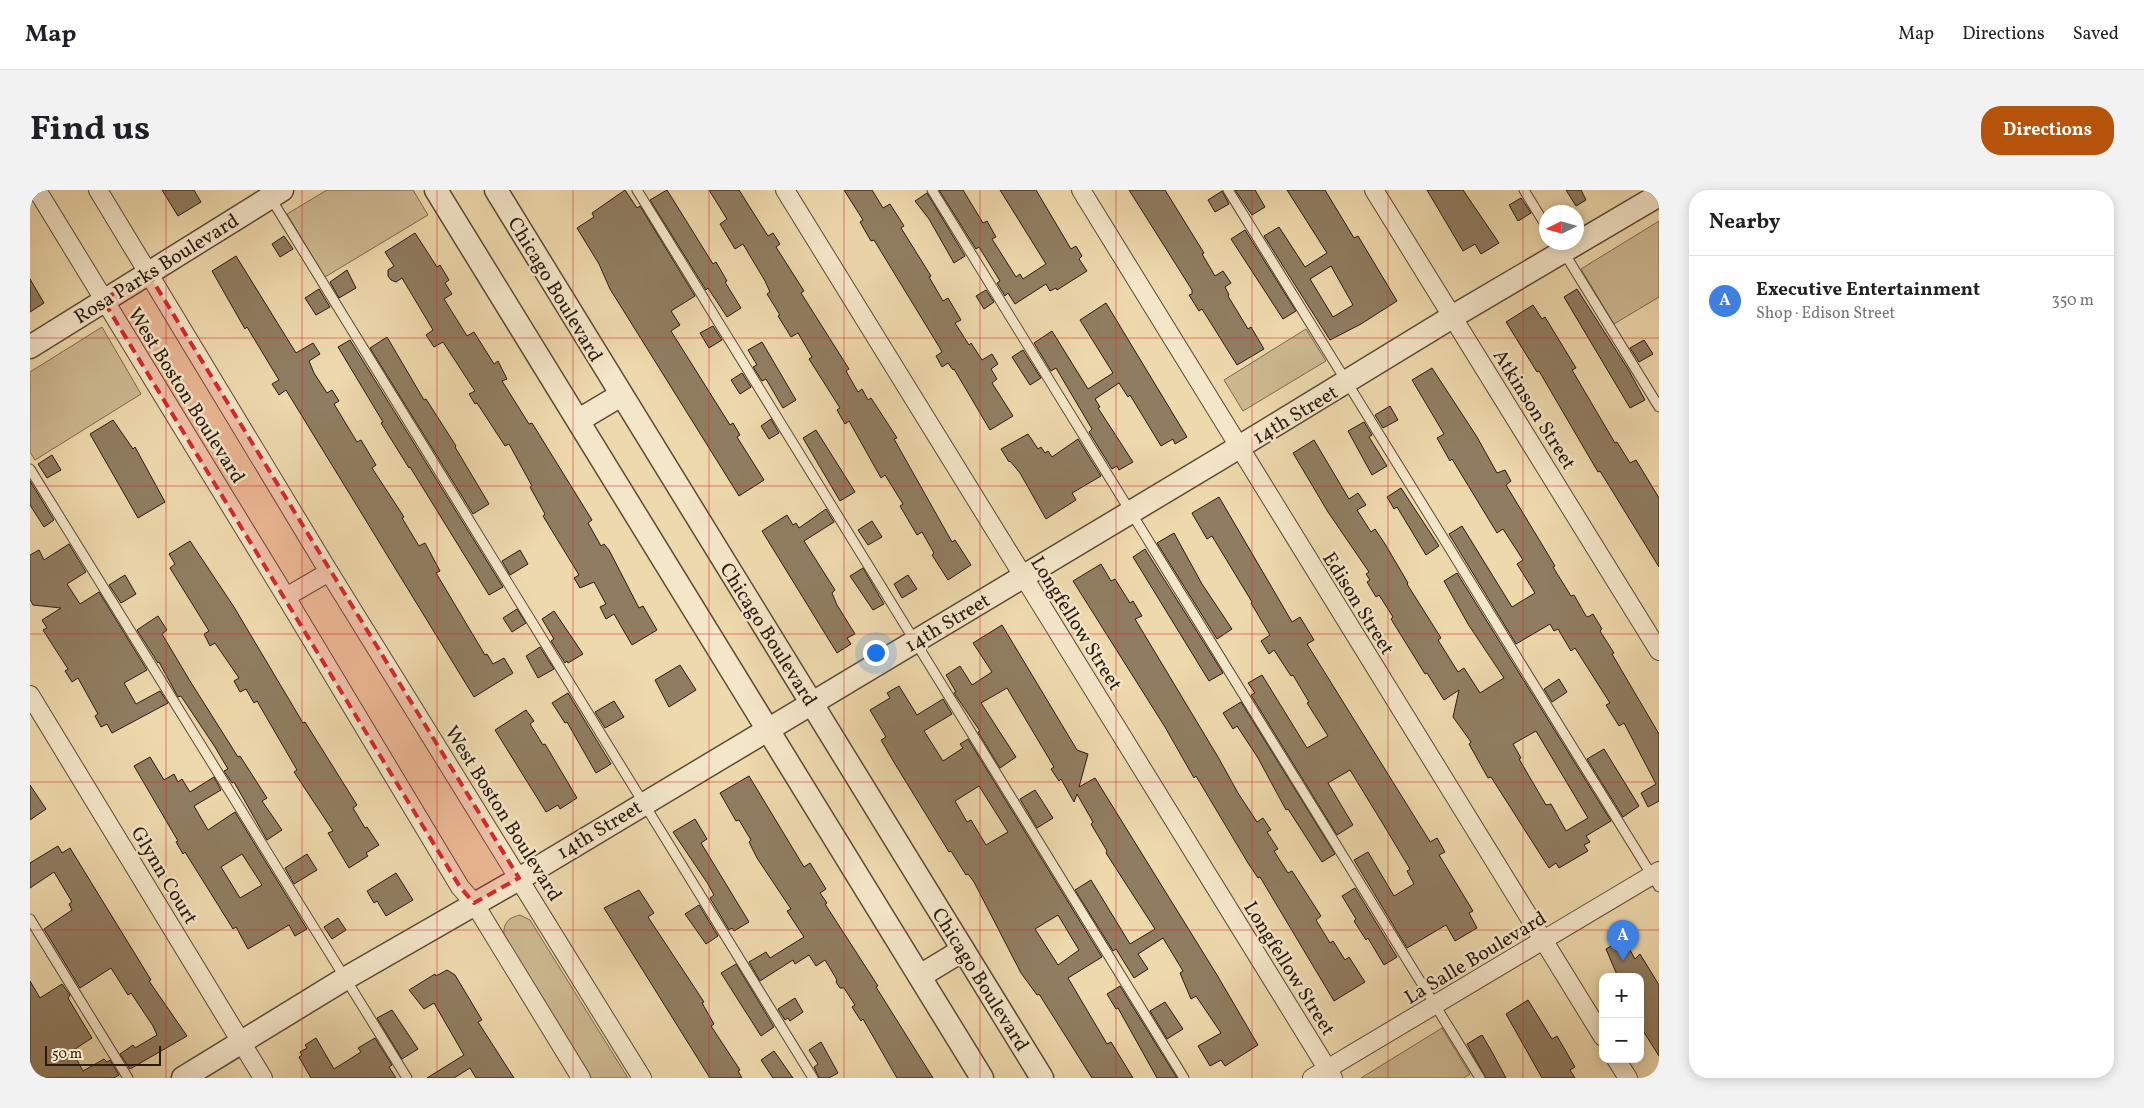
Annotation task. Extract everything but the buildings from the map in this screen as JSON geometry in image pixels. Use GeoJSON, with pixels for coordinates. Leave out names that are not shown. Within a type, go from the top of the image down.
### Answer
{"type":"FeatureCollection","features":[{"type":"Feature","properties":{"kind":"street","name":"West Boston Boulevard"},"geometry":{"type":"LineString","coordinates":[[37,190],[286,597],[460,887],[474,903],[581,1078]]}},
{"type":"Feature","properties":{"kind":"street","name":"West Boston Boulevard"},"geometry":{"type":"LineString","coordinates":[[98,190],[329,572],[642,1078]]}},
{"type":"Feature","properties":{"kind":"street"},"geometry":{"type":"LineString","coordinates":[[436,190],[982,1078]]}},
{"type":"Feature","properties":{"kind":"street","name":"Chicago Boulevard"},"geometry":{"type":"LineString","coordinates":[[496,190],[1042,1078]]}},
{"type":"Feature","properties":{"kind":"street","name":"Longfellow Street"},"geometry":{"type":"LineString","coordinates":[[786,190],[1330,1073]]}},
{"type":"Feature","properties":{"kind":"street","name":"Edison Street"},"geometry":{"type":"LineString","coordinates":[[1080,190],[1599,1031]]}},
{"type":"Feature","properties":{"kind":"street","name":"Atkinson Street"},"geometry":{"type":"LineString","coordinates":[[1374,190],[1659,651]]}},
{"type":"Feature","properties":{"kind":"street","name":"Rosa Parks Boulevard"},"geometry":{"type":"LineString","coordinates":[[30,347],[273,192]]}},
{"type":"Feature","properties":{"kind":"street","name":"14th Street"},"geometry":{"type":"LineString","coordinates":[[1584,235],[1659,195]]}},
{"type":"Feature","properties":{"kind":"street","name":"14th Street"},"geometry":{"type":"LineString","coordinates":[[183,1078],[346,978],[768,730],[1239,447],[1452,317],[1556,250]]}},
{"type":"Feature","properties":{"kind":"street"},"geometry":{"type":"LineString","coordinates":[[579,420],[621,395]]}},
{"type":"Feature","properties":{"kind":"street"},"geometry":{"type":"LineString","coordinates":[[286,597],[329,572]]}},
{"type":"Feature","properties":{"kind":"street","name":"Glynn Court"},"geometry":{"type":"LineString","coordinates":[[30,695],[263,1078]]}},
{"type":"Feature","properties":{"kind":"street","name":"La Salle Boulevard"},"geometry":{"type":"LineString","coordinates":[[1312,1078],[1330,1073],[1543,941],[1657,878]]}},
{"type":"Feature","properties":{"kind":"street"},"geometry":{"type":"LineString","coordinates":[[920,976],[964,950]]}},
{"type":"Feature","properties":{"kind":"street"},"geometry":{"type":"LineString","coordinates":[[1619,1063],[1628,1078]]}},
{"type":"Feature","properties":{"kind":"lane"},"geometry":{"type":"LineString","coordinates":[[637,190],[1184,1078]]}},
{"type":"Feature","properties":{"kind":"lane"},"geometry":{"type":"LineString","coordinates":[[932,190],[1480,1078]]}},
{"type":"Feature","properties":{"kind":"lane"},"geometry":{"type":"LineString","coordinates":[[1228,190],[1657,878]]}},
{"type":"Feature","properties":{"kind":"lane"},"geometry":{"type":"LineString","coordinates":[[1524,190],[1539,215]]}},
{"type":"Feature","properties":{"kind":"lane"},"geometry":{"type":"LineString","coordinates":[[273,192],[642,803],[813,1078]]}},
{"type":"Feature","properties":{"kind":"lane"},"geometry":{"type":"LineString","coordinates":[[1563,250],[1659,407]]}},
{"type":"Feature","properties":{"kind":"lane"},"geometry":{"type":"LineString","coordinates":[[30,468],[406,1078]]}},
{"type":"Feature","properties":{"kind":"lane"},"geometry":{"type":"LineString","coordinates":[[30,919],[128,1078]]}},
{"type":"Feature","properties":{"kind":"highlighted area"},"geometry":{"type":"Polygon","coordinates":[[[148,273],[519,878],[474,903],[460,887],[103,300],[148,273]]]}},
{"type":"Feature","properties":{"kind":"shaded area"},"geometry":{"type":"Polygon","coordinates":[[[327,190],[413,190],[428,215],[325,277],[287,214],[327,190]]]}},
{"type":"Feature","properties":{"kind":"shaded area"},"geometry":{"type":"Polygon","coordinates":[[[1659,221],[1659,297],[1614,324],[1581,269],[1659,221]]]}},
{"type":"Feature","properties":{"kind":"shaded area"},"geometry":{"type":"Polygon","coordinates":[[[102,327],[141,394],[35,460],[30,452],[30,372],[102,327]]]}},
{"type":"Feature","properties":{"kind":"shaded area"},"geometry":{"type":"Polygon","coordinates":[[[1306,329],[1326,361],[1243,411],[1224,380],[1306,329]]]}},
{"type":"Feature","properties":{"kind":"shaded area"},"geometry":{"type":"Polygon","coordinates":[[[520,915],[530,920],[628,1078],[591,1078],[504,938],[506,923],[511,918],[520,915]]]}},
{"type":"Feature","properties":{"kind":"shaded area"},"geometry":{"type":"Polygon","coordinates":[[[1442,1028],[1470,1074],[1464,1078],[1361,1078],[1442,1028]]]}},
{"type":"Feature","properties":{"kind":"place","name":"Executive Entertainment"},"geometry":{"type":"Point","coordinates":[1623,961]}}]}
